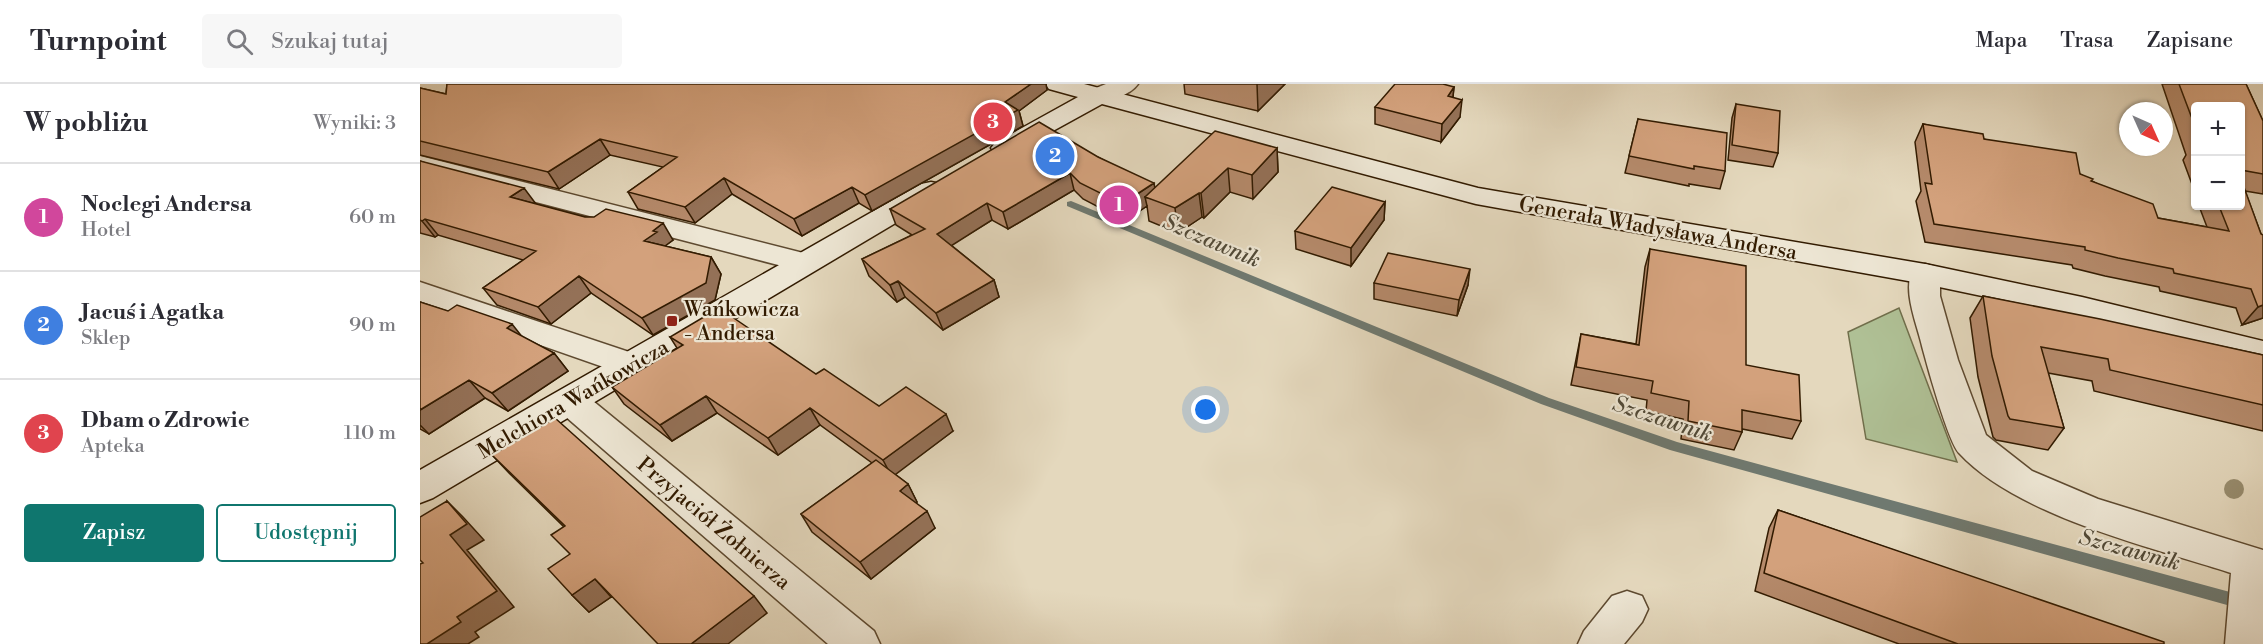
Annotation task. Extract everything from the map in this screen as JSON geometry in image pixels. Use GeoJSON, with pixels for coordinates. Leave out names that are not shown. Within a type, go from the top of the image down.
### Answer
{"type":"FeatureCollection","features":[{"type":"Feature","properties":{"kind":"street","name":"Generała Władysława Andersa"},"geometry":{"type":"LineString","coordinates":[[1057,84],[1113,90],[1476,196],[1925,274],[2082,307],[2263,352]]}},
{"type":"Feature","properties":{"kind":"street"},"geometry":{"type":"LineString","coordinates":[[985,159],[1055,118],[1113,90]]}},
{"type":"Feature","properties":{"kind":"street"},"geometry":{"type":"LineString","coordinates":[[420,164],[805,263]]}},
{"type":"Feature","properties":{"kind":"street","name":"Melchiora Wańkowicza"},"geometry":{"type":"LineString","coordinates":[[420,488],[955,176]]}},
{"type":"Feature","properties":{"kind":"street"},"geometry":{"type":"LineString","coordinates":[[1925,274],[1925,296],[1941,360],[1971,443],[2019,481],[2088,511],[2252,596]]}},
{"type":"Feature","properties":{"kind":"street"},"geometry":{"type":"LineString","coordinates":[[420,292],[632,365]]}},
{"type":"Feature","properties":{"kind":"street","name":"Przyjaciół Żołnierza"},"geometry":{"type":"LineString","coordinates":[[570,401],[859,644]]}},
{"type":"Feature","properties":{"kind":"street"},"geometry":{"type":"LineString","coordinates":[[1599,644],[1627,609]]}},
{"type":"Feature","properties":{"kind":"green space"},"geometry":{"type":"Polygon","coordinates":[[[1899,308],[1957,462],[1866,439],[1848,332],[1899,308]]]}},
{"type":"Feature","properties":{"kind":"building"},"geometry":{"type":"Polygon","coordinates":[[[447,84],[1031,84],[1005,102],[1018,110],[865,195],[852,187],[794,219],[724,178],[685,207],[628,192],[677,157],[600,139],[548,172],[420,141],[420,88],[446,94],[447,84]]]}},
{"type":"Feature","properties":{"kind":"building"},"geometry":{"type":"Polygon","coordinates":[[[1395,84],[1443,84],[1454,87],[1448,96],[1462,100],[1442,124],[1375,107],[1395,84]]]}},
{"type":"Feature","properties":{"kind":"building"},"geometry":{"type":"Polygon","coordinates":[[[2179,84],[2246,84],[2263,121],[2263,174],[2245,171],[2245,102],[2191,102],[2191,116],[2179,84]]]}},
{"type":"Feature","properties":{"kind":"building"},"geometry":{"type":"Polygon","coordinates":[[[1736,104],[1780,111],[1778,153],[1732,145],[1736,104]]]}},
{"type":"Feature","properties":{"kind":"building"},"geometry":{"type":"Polygon","coordinates":[[[1638,119],[1727,133],[1725,171],[1694,166],[1694,169],[1629,156],[1638,119]]]}},
{"type":"Feature","properties":{"kind":"building"},"geometry":{"type":"Polygon","coordinates":[[[1039,122],[1098,157],[1154,183],[1122,204],[1080,183],[1070,173],[1003,212],[987,203],[937,234],[994,280],[936,313],[898,281],[890,285],[862,259],[925,229],[890,209],[1039,122]]]}},
{"type":"Feature","properties":{"kind":"building"},"geometry":{"type":"Polygon","coordinates":[[[1923,124],[1983,134],[1984,139],[2076,153],[2080,174],[2093,179],[2091,181],[2153,204],[2158,218],[2229,231],[2221,210],[2245,210],[2245,190],[2263,235],[2263,305],[2258,307],[2251,289],[2174,273],[2173,269],[2085,250],[2085,247],[1934,224],[1925,183],[1932,184],[1923,124]]]}},
{"type":"Feature","properties":{"kind":"building"},"geometry":{"type":"Polygon","coordinates":[[[1215,131],[1277,148],[1252,175],[1228,168],[1201,193],[1175,208],[1145,197],[1215,131]]]}},
{"type":"Feature","properties":{"kind":"building"},"geometry":{"type":"Polygon","coordinates":[[[420,161],[524,188],[510,197],[585,217],[594,217],[606,209],[663,223],[653,231],[657,232],[644,241],[711,257],[706,283],[642,318],[579,276],[538,307],[483,288],[536,251],[425,219],[420,220],[420,161]]]}},
{"type":"Feature","properties":{"kind":"building"},"geometry":{"type":"Polygon","coordinates":[[[1332,187],[1385,202],[1351,248],[1295,231],[1332,187]]]}},
{"type":"Feature","properties":{"kind":"building"},"geometry":{"type":"Polygon","coordinates":[[[1650,249],[1746,266],[1746,365],[1799,375],[1801,421],[1742,410],[1742,432],[1688,421],[1689,401],[1651,393],[1653,381],[1576,367],[1581,334],[1639,345],[1650,249]]]}},
{"type":"Feature","properties":{"kind":"building"},"geometry":{"type":"Polygon","coordinates":[[[1388,253],[1470,269],[1459,300],[1374,283],[1388,253]]]}},
{"type":"Feature","properties":{"kind":"building"},"geometry":{"type":"Polygon","coordinates":[[[1983,296],[2263,355],[2263,405],[2110,370],[2108,359],[2041,347],[2064,428],[2010,419],[1992,356],[1983,296]]]}},
{"type":"Feature","properties":{"kind":"building"},"geometry":{"type":"Polygon","coordinates":[[[420,302],[448,311],[457,305],[512,324],[507,328],[554,353],[492,393],[469,380],[420,410],[420,302]]]}},
{"type":"Feature","properties":{"kind":"building"},"geometry":{"type":"Polygon","coordinates":[[[719,308],[816,374],[824,369],[879,406],[906,387],[946,414],[883,460],[810,408],[768,438],[706,396],[660,425],[612,387],[683,345],[670,337],[719,308]]]}},
{"type":"Feature","properties":{"kind":"building"},"geometry":{"type":"Polygon","coordinates":[[[555,418],[754,596],[691,644],[658,644],[595,579],[572,595],[548,569],[570,554],[551,535],[565,526],[492,455],[555,418]]]}},
{"type":"Feature","properties":{"kind":"building"},"geometry":{"type":"Polygon","coordinates":[[[876,460],[908,484],[900,491],[927,511],[860,562],[801,514],[876,460]]]}},
{"type":"Feature","properties":{"kind":"building"},"geometry":{"type":"Polygon","coordinates":[[[447,501],[467,524],[450,535],[497,591],[457,617],[461,622],[427,644],[420,644],[420,564],[423,563],[420,560],[420,517],[447,501]]]}},
{"type":"Feature","properties":{"kind":"building"},"geometry":{"type":"Polygon","coordinates":[[[1778,510],[2164,642],[2164,644],[1958,644],[1764,573],[1778,510]]]}},
{"type":"Feature","properties":{"kind":"waterway","name":"Szczawnik"},"geometry":{"type":"LineString","coordinates":[[1071,204],[1545,401],[1675,446],[2263,608]]}},
{"type":"Feature","properties":{"kind":"place","name":"Dbam o Zdrowie"},"geometry":{"type":"Point","coordinates":[993,122]}},
{"type":"Feature","properties":{"kind":"place","name":"Jacuś i Agatka"},"geometry":{"type":"Point","coordinates":[1055,156]}},
{"type":"Feature","properties":{"kind":"place","name":"Noclegi Andersa"},"geometry":{"type":"Point","coordinates":[1119,205]}},
{"type":"Feature","properties":{"kind":"place","name":"Wańkowicza - Andersa"},"geometry":{"type":"Point","coordinates":[672,321]}}]}
